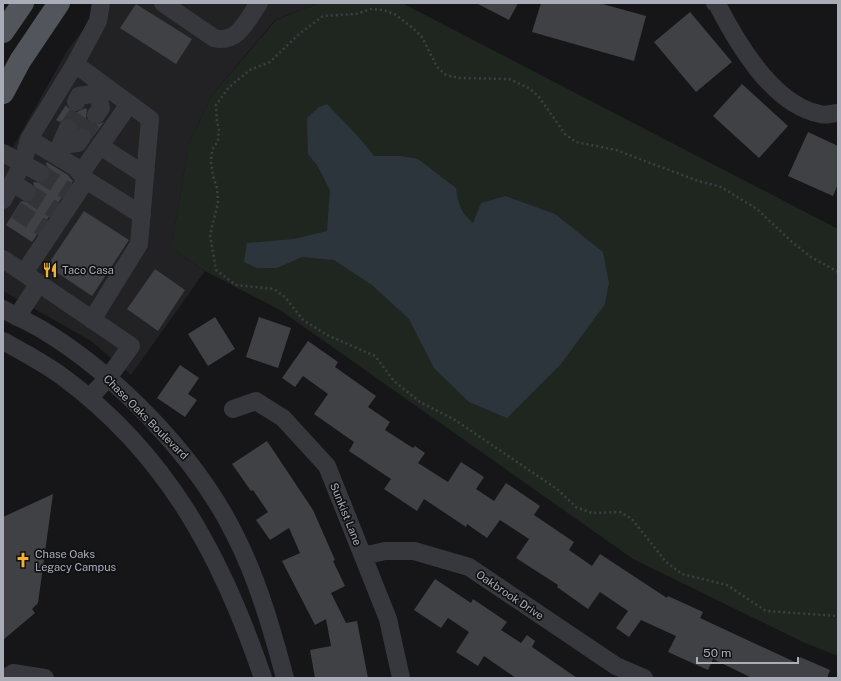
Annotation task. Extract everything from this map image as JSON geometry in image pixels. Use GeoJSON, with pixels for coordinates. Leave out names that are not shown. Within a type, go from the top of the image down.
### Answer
{"type":"FeatureCollection","features":[{"type":"Feature","properties":{"kind":"main road"},"geometry":{"type":"LineString","coordinates":[[3,32],[22,3]]}},
{"type":"Feature","properties":{"kind":"main road"},"geometry":{"type":"LineString","coordinates":[[3,93],[20,61],[59,3]]}},
{"type":"Feature","properties":{"kind":"street"},"geometry":{"type":"LineString","coordinates":[[7,204],[20,188],[23,163],[29,139],[75,64],[98,21],[101,3]]}},
{"type":"Feature","properties":{"kind":"street"},"geometry":{"type":"LineString","coordinates":[[163,3],[214,38],[224,40],[231,38],[238,32],[259,3]]}},
{"type":"Feature","properties":{"kind":"street"},"geometry":{"type":"LineString","coordinates":[[716,3],[735,38],[767,80],[786,97],[804,109],[821,115],[838,113]]}},
{"type":"Feature","properties":{"kind":"street"},"geometry":{"type":"LineString","coordinates":[[75,64],[100,89],[129,104],[150,119],[139,244],[92,320]]}},
{"type":"Feature","properties":{"kind":"street"},"geometry":{"type":"LineString","coordinates":[[86,109],[101,108],[100,89]]}},
{"type":"Feature","properties":{"kind":"street"},"geometry":{"type":"LineString","coordinates":[[24,273],[48,230],[84,176],[100,146],[129,104]]}},
{"type":"Feature","properties":{"kind":"street"},"geometry":{"type":"LineString","coordinates":[[58,150],[78,143],[72,130]]}},
{"type":"Feature","properties":{"kind":"street"},"geometry":{"type":"LineString","coordinates":[[29,139],[58,150],[84,176],[142,215]]}},
{"type":"Feature","properties":{"kind":"street"},"geometry":{"type":"LineString","coordinates":[[100,146],[145,175]]}},
{"type":"Feature","properties":{"kind":"street"},"geometry":{"type":"LineString","coordinates":[[3,153],[40,174]]}},
{"type":"Feature","properties":{"kind":"street"},"geometry":{"type":"LineString","coordinates":[[3,259],[130,346],[108,378],[89,398]]}},
{"type":"Feature","properties":{"kind":"street"},"geometry":{"type":"LineString","coordinates":[[10,313],[39,283]]}},
{"type":"Feature","properties":{"kind":"street","name":"Chase Oaks Boulevard"},"geometry":{"type":"LineString","coordinates":[[10,313],[41,329],[108,378],[147,416],[193,465],[235,535],[267,614],[285,678]]}},
{"type":"Feature","properties":{"kind":"street"},"geometry":{"type":"LineString","coordinates":[[3,341],[62,376],[89,398],[130,435],[172,487],[220,567],[245,626],[263,678]]}},
{"type":"Feature","properties":{"kind":"street","name":"Sunkist Lane"},"geometry":{"type":"LineString","coordinates":[[233,409],[256,401],[283,418],[327,466],[388,619],[401,678]]}},
{"type":"Feature","properties":{"kind":"street","name":"Oakbrook Drive"},"geometry":{"type":"LineString","coordinates":[[363,556],[385,551],[414,551],[469,568],[615,672],[644,678]]}},
{"type":"Feature","properties":{"kind":"street"},"geometry":{"type":"LineString","coordinates":[[6,678],[13,673],[45,678]]}},
{"type":"Feature","properties":{"kind":"street"},"geometry":{"type":"LineString","coordinates":[[278,678],[285,678]]}},
{"type":"Feature","properties":{"kind":"path"},"geometry":{"type":"LineString","coordinates":[[838,272],[811,257],[792,242],[757,209],[721,187],[698,181],[616,150],[576,142],[565,134],[556,124],[539,97],[529,88],[510,79],[459,78],[446,75],[437,67],[422,37],[396,15],[384,10],[371,9],[356,14],[323,16],[299,34],[270,62],[250,70],[229,87],[216,105],[217,123],[219,128],[218,141],[212,150],[211,162],[217,188],[218,203],[210,235],[216,270],[236,285],[274,289],[285,297],[302,320],[327,335],[375,356],[394,381],[420,402],[455,420],[557,489],[576,507],[592,513],[620,512],[632,519],[666,562],[682,574],[727,585],[766,611],[838,616]]}},
{"type":"Feature","properties":{"kind":"shaded area"},"geometry":{"type":"Polygon","coordinates":[[[106,3],[319,3],[275,20],[212,95],[189,144],[171,248],[205,271],[131,375],[91,341],[3,291],[3,165],[68,49],[106,3]]]}},
{"type":"Feature","properties":{"kind":"shaded area"},"geometry":{"type":"Polygon","coordinates":[[[319,3],[402,3],[838,229],[838,656],[805,643],[633,559],[280,310],[205,271],[171,248],[189,144],[212,95],[276,20],[319,3]]]}},
{"type":"Feature","properties":{"kind":"shaded area"},"geometry":{"type":"Polygon","coordinates":[[[327,104],[374,156],[401,156],[418,159],[456,188],[461,208],[473,223],[481,203],[505,196],[555,214],[603,252],[609,283],[605,304],[561,364],[507,418],[469,402],[434,368],[409,319],[372,285],[334,260],[302,257],[277,268],[257,268],[244,262],[247,243],[294,239],[327,231],[330,190],[317,165],[308,154],[307,118],[319,107],[327,104]]]}},
{"type":"Feature","properties":{"kind":"building"},"geometry":{"type":"Polygon","coordinates":[[[476,3],[518,3],[509,20],[476,3]]]}},
{"type":"Feature","properties":{"kind":"building"},"geometry":{"type":"Polygon","coordinates":[[[541,3],[599,3],[646,16],[634,61],[532,32],[541,3]]]}},
{"type":"Feature","properties":{"kind":"building"},"geometry":{"type":"Polygon","coordinates":[[[136,4],[192,39],[176,64],[120,28],[136,4]]]}},
{"type":"Feature","properties":{"kind":"building"},"geometry":{"type":"Polygon","coordinates":[[[690,12],[732,62],[696,92],[654,42],[690,12]]]}},
{"type":"Feature","properties":{"kind":"building"},"geometry":{"type":"Polygon","coordinates":[[[742,84],[788,126],[759,158],[713,116],[742,84]]]}},
{"type":"Feature","properties":{"kind":"building"},"geometry":{"type":"Polygon","coordinates":[[[66,105],[72,112],[77,112],[85,108],[87,109],[86,119],[90,124],[95,125],[104,122],[92,138],[92,133],[88,129],[78,127],[77,122],[73,119],[67,118],[60,122],[56,120],[66,105]]]}},
{"type":"Feature","properties":{"kind":"building"},"geometry":{"type":"Polygon","coordinates":[[[808,132],[838,146],[838,184],[833,196],[788,176],[808,132]]]}},
{"type":"Feature","properties":{"kind":"building"},"geometry":{"type":"Polygon","coordinates":[[[47,162],[68,175],[73,181],[32,242],[6,225],[21,201],[27,202],[36,198],[37,192],[33,183],[41,183],[49,178],[50,172],[46,164],[47,162]]]}},
{"type":"Feature","properties":{"kind":"building"},"geometry":{"type":"Polygon","coordinates":[[[84,211],[129,240],[92,296],[47,266],[84,211]]]}},
{"type":"Feature","properties":{"kind":"building"},"geometry":{"type":"Polygon","coordinates":[[[155,269],[185,290],[158,331],[127,309],[155,269]]]}},
{"type":"Feature","properties":{"kind":"building"},"geometry":{"type":"Polygon","coordinates":[[[215,317],[235,349],[208,366],[188,334],[215,317]]]}},
{"type":"Feature","properties":{"kind":"building"},"geometry":{"type":"Polygon","coordinates":[[[259,317],[291,328],[278,368],[246,357],[259,317]]]}},
{"type":"Feature","properties":{"kind":"building"},"geometry":{"type":"Polygon","coordinates":[[[308,341],[338,362],[335,367],[376,396],[368,407],[390,422],[385,430],[413,448],[415,446],[425,453],[418,463],[448,482],[461,462],[484,477],[476,489],[494,501],[506,483],[540,506],[534,515],[574,542],[569,550],[592,566],[600,554],[667,598],[668,596],[703,612],[700,618],[797,663],[800,657],[830,670],[827,678],[752,678],[713,659],[708,670],[668,652],[676,636],[641,620],[629,637],[616,628],[628,611],[600,592],[588,609],[557,587],[558,585],[516,558],[529,539],[500,520],[487,538],[467,524],[466,527],[424,499],[417,511],[384,489],[391,479],[349,451],[354,442],[314,414],[328,394],[303,376],[295,387],[282,378],[308,341]]]}},
{"type":"Feature","properties":{"kind":"building"},"geometry":{"type":"Polygon","coordinates":[[[180,365],[199,378],[188,394],[197,400],[185,417],[157,398],[180,365]]]}},
{"type":"Feature","properties":{"kind":"building"},"geometry":{"type":"Polygon","coordinates":[[[267,441],[313,510],[335,560],[333,561],[345,586],[331,593],[346,623],[357,621],[368,678],[315,678],[310,650],[331,646],[326,619],[315,625],[282,561],[300,553],[289,528],[270,540],[256,520],[268,512],[232,464],[267,441]]]}},
{"type":"Feature","properties":{"kind":"building","name":"Chase Oaks Legacy Campus"},"geometry":{"type":"Polygon","coordinates":[[[53,494],[38,603],[32,609],[35,613],[3,640],[3,517],[53,494]]]}},
{"type":"Feature","properties":{"kind":"building"},"geometry":{"type":"Polygon","coordinates":[[[435,579],[471,603],[473,599],[507,622],[501,630],[521,643],[527,635],[535,641],[532,647],[577,678],[516,678],[484,656],[478,666],[456,652],[469,632],[448,618],[441,628],[414,610],[435,579]]]}},
{"type":"Feature","properties":{"kind":"tunnel"},"geometry":{"type":"LineString","coordinates":[[68,128],[83,106]]}},
{"type":"Feature","properties":{"kind":"tunnel"},"geometry":{"type":"LineString","coordinates":[[82,137],[96,115]]}},
{"type":"Feature","properties":{"kind":"tunnel"},"geometry":{"type":"LineString","coordinates":[[40,173],[69,192]]}},
{"type":"Feature","properties":{"kind":"tunnel"},"geometry":{"type":"LineString","coordinates":[[27,192],[56,211]]}},
{"type":"Feature","properties":{"kind":"tunnel"},"geometry":{"type":"LineString","coordinates":[[16,210],[45,229]]}},
{"type":"Feature","properties":{"kind":"place","name":"Taco Casa"},"geometry":{"type":"Point","coordinates":[50,270]}},
{"type":"Feature","properties":{"kind":"place","name":"Chase Oaks Legacy Campus"},"geometry":{"type":"Point","coordinates":[23,560]}}]}
